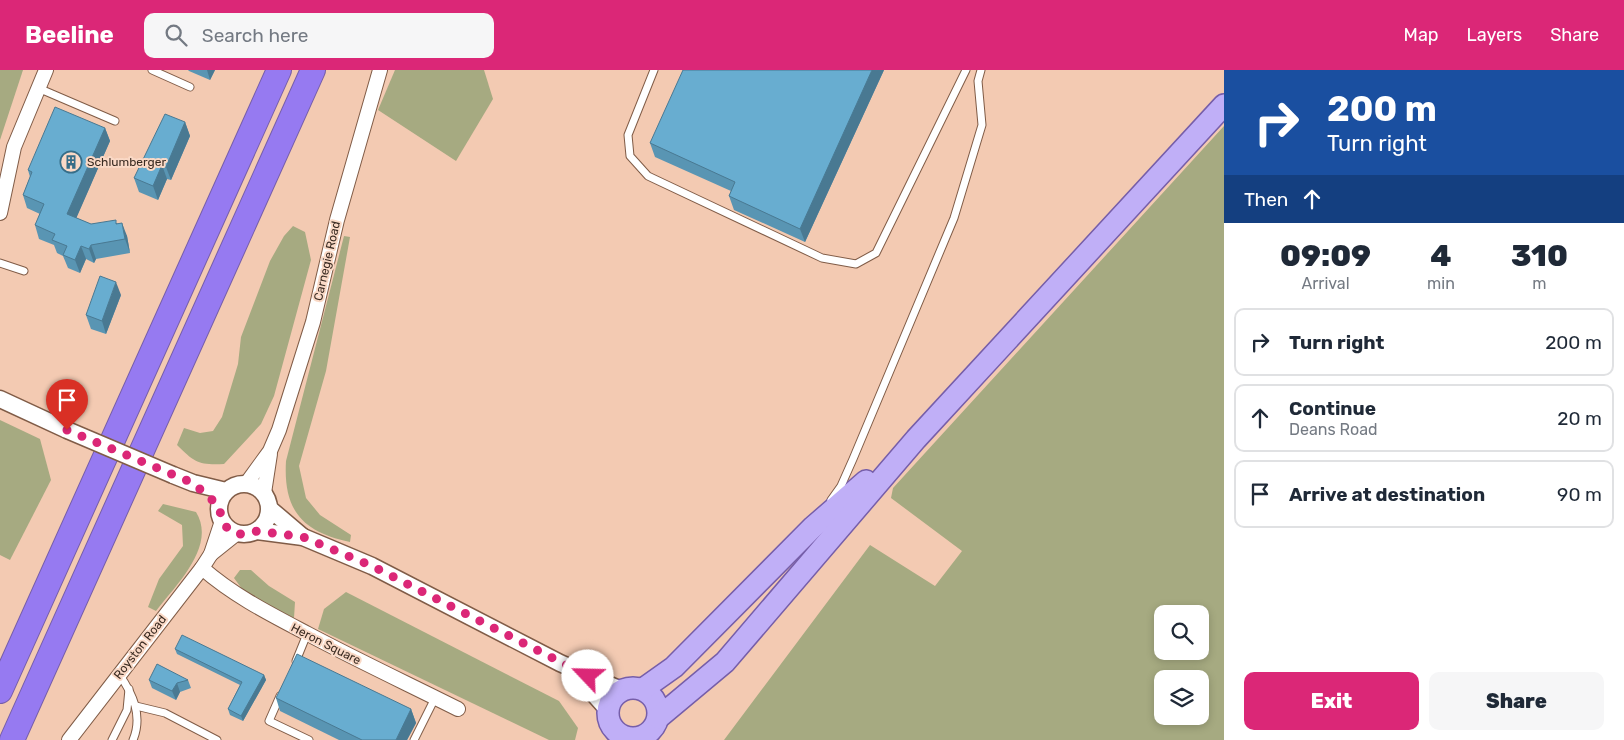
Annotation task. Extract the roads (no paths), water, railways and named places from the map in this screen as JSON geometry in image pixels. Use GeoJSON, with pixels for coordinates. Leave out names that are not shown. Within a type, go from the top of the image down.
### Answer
{"type":"FeatureCollection","features":[{"type":"Feature","properties":{"kind":"highway"},"geometry":{"type":"LineString","coordinates":[[0,691],[279,70]]}},
{"type":"Feature","properties":{"kind":"highway"},"geometry":{"type":"LineString","coordinates":[[12,740],[313,70]]}},
{"type":"Feature","properties":{"kind":"main road"},"geometry":{"type":"LineString","coordinates":[[652,730],[655,700],[643,689],[629,687],[621,690],[612,698],[608,710],[609,721],[618,737],[634,738],[652,730],[725,662],[916,439],[1224,105]]}},
{"type":"Feature","properties":{"kind":"main road"},"geometry":{"type":"LineString","coordinates":[[643,689],[674,668],[813,527],[916,439]]}},
{"type":"Feature","properties":{"kind":"street"},"geometry":{"type":"LineString","coordinates":[[0,213],[14,147],[46,70]]}},
{"type":"Feature","properties":{"kind":"street","name":"Carnegie Road"},"geometry":{"type":"LineString","coordinates":[[246,484],[270,451],[279,430],[313,322],[337,220],[380,70]]}},
{"type":"Feature","properties":{"kind":"street"},"geometry":{"type":"LineString","coordinates":[[0,399],[173,475],[193,483],[226,491]]}},
{"type":"Feature","properties":{"kind":"street","name":"Carnegie Road"},"geometry":{"type":"LineString","coordinates":[[264,493],[270,451]]}},
{"type":"Feature","properties":{"kind":"street"},"geometry":{"type":"LineString","coordinates":[[193,483],[220,514],[228,529],[236,534],[247,534],[257,531],[303,537],[372,566],[571,668],[621,690]]}},
{"type":"Feature","properties":{"kind":"street"},"geometry":{"type":"LineString","coordinates":[[220,514],[226,491],[235,485],[246,484],[256,487],[264,493],[270,510],[303,537]]}},
{"type":"Feature","properties":{"kind":"street"},"geometry":{"type":"LineString","coordinates":[[257,531],[268,518],[270,510]]}},
{"type":"Feature","properties":{"kind":"street","name":"Royston Road"},"geometry":{"type":"LineString","coordinates":[[211,554],[220,514]]}},
{"type":"Feature","properties":{"kind":"street","name":"Royston Road"},"geometry":{"type":"LineString","coordinates":[[69,740],[211,554],[236,534]]}},
{"type":"Feature","properties":{"kind":"street","name":"Heron Square"},"geometry":{"type":"LineString","coordinates":[[202,568],[241,598],[308,634],[458,709]]}},
{"type":"Feature","properties":{"kind":"street"},"geometry":{"type":"LineString","coordinates":[[571,668],[608,710]]}},
{"type":"Feature","properties":{"kind":"lane"},"geometry":{"type":"LineString","coordinates":[[152,70],[190,87]]}},
{"type":"Feature","properties":{"kind":"lane"},"geometry":{"type":"LineString","coordinates":[[654,70],[628,135],[630,156],[648,176],[822,258],[856,264],[876,253],[966,70]]}},
{"type":"Feature","properties":{"kind":"lane"},"geometry":{"type":"LineString","coordinates":[[813,527],[841,486],[954,218],[982,125],[978,81],[981,70]]}},
{"type":"Feature","properties":{"kind":"lane"},"geometry":{"type":"LineString","coordinates":[[38,88],[115,121]]}},
{"type":"Feature","properties":{"kind":"lane"},"geometry":{"type":"LineString","coordinates":[[0,263],[24,271]]}},
{"type":"Feature","properties":{"kind":"lane"},"geometry":{"type":"LineString","coordinates":[[292,669],[308,634]]}},
{"type":"Feature","properties":{"kind":"lane"},"geometry":{"type":"LineString","coordinates":[[118,674],[129,689],[136,706],[137,731],[133,740]]}},
{"type":"Feature","properties":{"kind":"lane"},"geometry":{"type":"LineString","coordinates":[[285,686],[270,721],[309,740]]}},
{"type":"Feature","properties":{"kind":"lane"},"geometry":{"type":"LineString","coordinates":[[112,740],[127,710],[129,689]]}},
{"type":"Feature","properties":{"kind":"lane"},"geometry":{"type":"LineString","coordinates":[[414,740],[435,698]]}},
{"type":"Feature","properties":{"kind":"lane"},"geometry":{"type":"LineString","coordinates":[[136,706],[165,713],[217,740]]}},
{"type":"Feature","properties":{"kind":"place","name":"Schlumberger"},"geometry":{"type":"Point","coordinates":[71,162]}}]}
